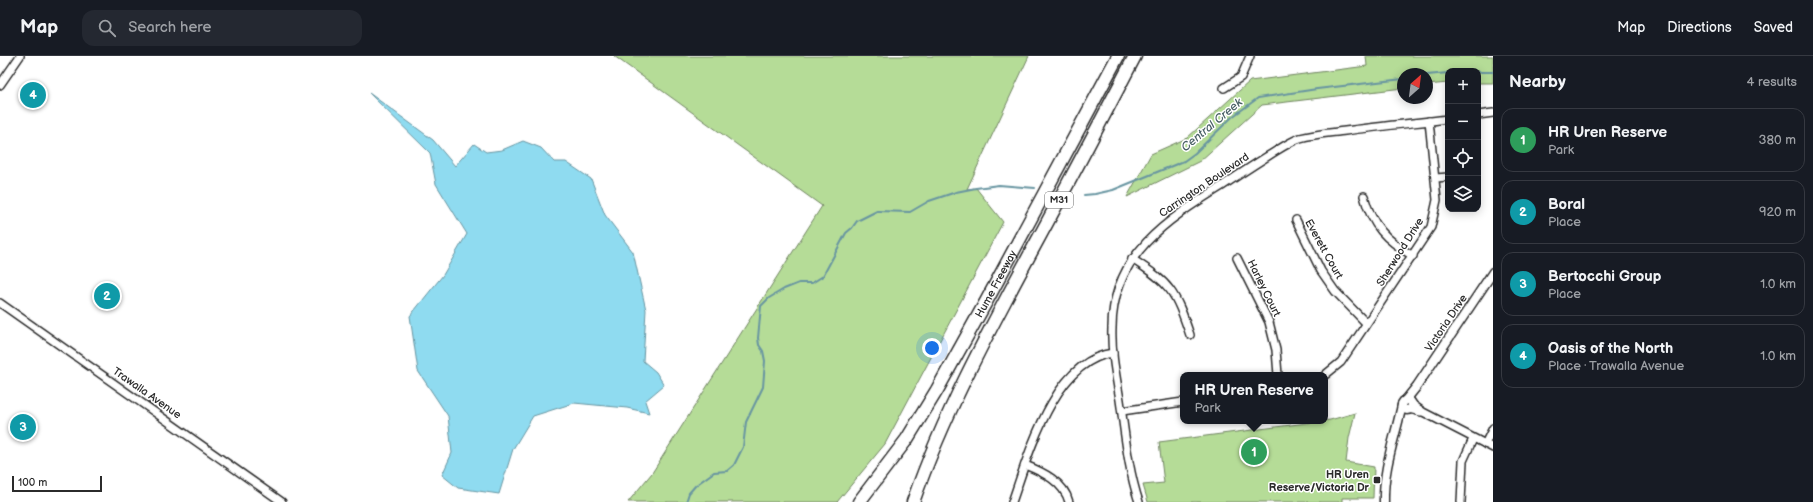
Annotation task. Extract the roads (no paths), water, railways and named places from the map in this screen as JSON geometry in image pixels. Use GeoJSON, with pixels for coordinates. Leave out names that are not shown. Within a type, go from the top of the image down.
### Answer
{"type":"FeatureCollection","features":[{"type":"Feature","properties":{"kind":"highway","name":"Hume Freeway"},"geometry":{"type":"LineString","coordinates":[[859,502],[907,438],[937,390],[1118,56]]}},
{"type":"Feature","properties":{"kind":"highway","name":"Hume Freeway"},"geometry":{"type":"LineString","coordinates":[[913,502],[935,444],[957,394],[1135,56]]}},
{"type":"Feature","properties":{"kind":"street"},"geometry":{"type":"LineString","coordinates":[[0,85],[20,56]]}},
{"type":"Feature","properties":{"kind":"street"},"geometry":{"type":"LineString","coordinates":[[1224,88],[1242,77],[1250,56]]}},
{"type":"Feature","properties":{"kind":"street"},"geometry":{"type":"LineString","coordinates":[[1481,115],[1493,113]]}},
{"type":"Feature","properties":{"kind":"street","name":"Carrington Boulevard"},"geometry":{"type":"LineString","coordinates":[[1139,502],[1132,478],[1113,356],[1112,327],[1115,300],[1121,279],[1132,259],[1145,242],[1163,226],[1197,201],[1298,139],[1395,124],[1445,119]]}},
{"type":"Feature","properties":{"kind":"street","name":"Sherwood Drive"},"geometry":{"type":"LineString","coordinates":[[1328,373],[1341,362],[1431,227],[1437,200],[1436,178],[1429,121]]}},
{"type":"Feature","properties":{"kind":"street"},"geometry":{"type":"LineString","coordinates":[[1436,178],[1445,177]]}},
{"type":"Feature","properties":{"kind":"street"},"geometry":{"type":"LineString","coordinates":[[1364,196],[1369,213],[1378,228],[1388,239],[1413,256]]}},
{"type":"Feature","properties":{"kind":"street","name":"Everett Court"},"geometry":{"type":"LineString","coordinates":[[1296,220],[1321,271],[1335,291],[1366,323]]}},
{"type":"Feature","properties":{"kind":"street","name":"Harley Court"},"geometry":{"type":"LineString","coordinates":[[1237,258],[1269,322],[1276,350],[1278,372]]}},
{"type":"Feature","properties":{"kind":"street"},"geometry":{"type":"LineString","coordinates":[[1132,259],[1157,275],[1172,290],[1181,308],[1190,335]]}},
{"type":"Feature","properties":{"kind":"street","name":"Victoria Drive"},"geometry":{"type":"LineString","coordinates":[[1384,502],[1386,469],[1396,429],[1417,386],[1493,272]]}},
{"type":"Feature","properties":{"kind":"street","name":"Trawalla Avenue"},"geometry":{"type":"LineString","coordinates":[[0,303],[282,502]]}},
{"type":"Feature","properties":{"kind":"street"},"geometry":{"type":"LineString","coordinates":[[1012,502],[1036,434],[1070,376],[1084,364],[1096,359],[1113,356]]}},
{"type":"Feature","properties":{"kind":"street"},"geometry":{"type":"LineString","coordinates":[[1122,411],[1180,402]]}},
{"type":"Feature","properties":{"kind":"street"},"geometry":{"type":"LineString","coordinates":[[1408,405],[1472,439],[1493,448]]}},
{"type":"Feature","properties":{"kind":"street"},"geometry":{"type":"LineString","coordinates":[[1485,444],[1493,428]]}},
{"type":"Feature","properties":{"kind":"street"},"geometry":{"type":"LineString","coordinates":[[1461,502],[1463,461],[1472,439]]}},
{"type":"Feature","properties":{"kind":"street"},"geometry":{"type":"LineString","coordinates":[[1025,465],[1052,479],[1065,492],[1069,502]]}},
{"type":"Feature","properties":{"kind":"water"},"geometry":{"type":"Polygon","coordinates":[[[369,93],[433,140],[455,166],[474,144],[486,152],[502,150],[523,141],[541,148],[554,162],[566,162],[591,179],[605,215],[633,252],[646,310],[643,361],[656,372],[664,385],[645,401],[649,413],[627,408],[574,403],[533,416],[513,449],[499,494],[458,488],[442,475],[452,453],[448,416],[418,371],[410,316],[443,275],[467,234],[436,184],[430,153],[369,93]]]}},
{"type":"Feature","properties":{"kind":"waterway","name":"Central Creek"},"geometry":{"type":"LineString","coordinates":[[1481,72],[1493,72]]}},
{"type":"Feature","properties":{"kind":"waterway","name":"Central Creek"},"geometry":{"type":"LineString","coordinates":[[1433,74],[1445,73]]}},
{"type":"Feature","properties":{"kind":"waterway","name":"Central Creek"},"geometry":{"type":"LineString","coordinates":[[1084,195],[1113,190],[1184,161],[1195,153],[1232,117],[1258,98],[1317,89],[1397,80]]}},
{"type":"Feature","properties":{"kind":"waterway","name":"Central Creek"},"geometry":{"type":"LineString","coordinates":[[686,502],[689,493],[696,485],[714,472],[727,471],[734,465],[743,447],[746,422],[763,387],[765,361],[758,338],[761,306],[769,298],[784,289],[799,283],[812,283],[823,276],[846,233],[857,221],[877,211],[910,212],[929,201],[956,192],[976,188],[999,185],[1035,188]]}},
{"type":"Feature","properties":{"kind":"place","name":"Oasis of the North"},"geometry":{"type":"Point","coordinates":[33,95]}},
{"type":"Feature","properties":{"kind":"place","name":"Boral"},"geometry":{"type":"Point","coordinates":[107,296]}},
{"type":"Feature","properties":{"kind":"place","name":"Bertocchi Group"},"geometry":{"type":"Point","coordinates":[23,427]}},
{"type":"Feature","properties":{"kind":"place","name":"HR Uren Reserve"},"geometry":{"type":"Point","coordinates":[1254,452]}},
{"type":"Feature","properties":{"kind":"place","name":"HR Uren Reserve/Victoria Dr"},"geometry":{"type":"Point","coordinates":[1377,480]}}]}
